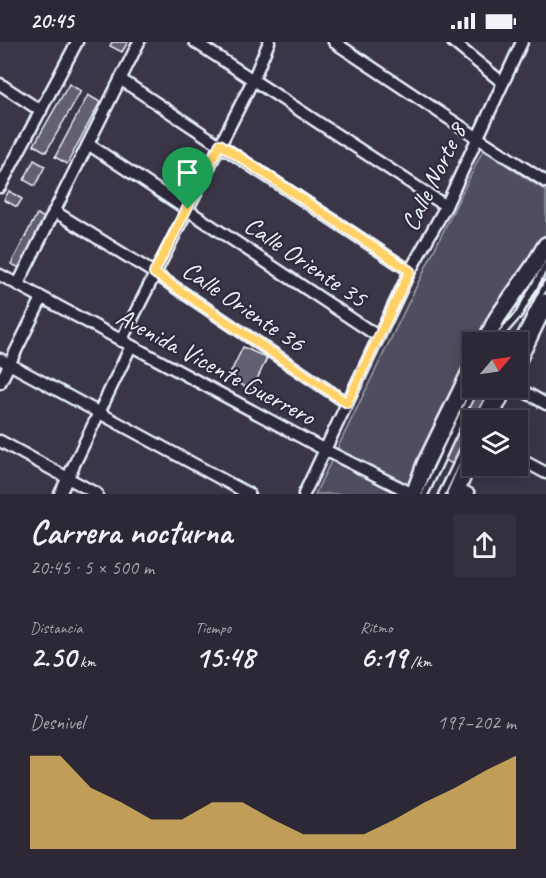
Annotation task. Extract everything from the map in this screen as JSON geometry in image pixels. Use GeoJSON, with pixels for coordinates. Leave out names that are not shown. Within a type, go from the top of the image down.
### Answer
{"type":"FeatureCollection","features":[{"type":"Feature","properties":{"kind":"street"},"geometry":{"type":"LineString","coordinates":[[18,284],[139,42]]}},
{"type":"Feature","properties":{"kind":"street"},"geometry":{"type":"LineString","coordinates":[[195,42],[446,206]]}},
{"type":"Feature","properties":{"kind":"street"},"geometry":{"type":"LineString","coordinates":[[60,494],[99,412],[154,273],[253,80],[269,42]]}},
{"type":"Feature","properties":{"kind":"street"},"geometry":{"type":"LineString","coordinates":[[334,42],[546,182]]}},
{"type":"Feature","properties":{"kind":"street"},"geometry":{"type":"LineString","coordinates":[[453,42],[503,83]]}},
{"type":"Feature","properties":{"kind":"street","name":"Calle Norte 8"},"geometry":{"type":"LineString","coordinates":[[304,494],[410,271],[446,206],[522,42]]}},
{"type":"Feature","properties":{"kind":"street"},"geometry":{"type":"LineString","coordinates":[[0,188],[3,173],[41,111],[72,44]]}},
{"type":"Feature","properties":{"kind":"street"},"geometry":{"type":"LineString","coordinates":[[120,79],[410,271]]}},
{"type":"Feature","properties":{"kind":"street"},"geometry":{"type":"LineString","coordinates":[[0,84],[41,111]]}},
{"type":"Feature","properties":{"kind":"street","name":"Calle Oriente 35"},"geometry":{"type":"LineString","coordinates":[[88,144],[379,337]]}},
{"type":"Feature","properties":{"kind":"street","name":"Calle Oriente 36"},"geometry":{"type":"LineString","coordinates":[[54,211],[154,273],[347,403]]}},
{"type":"Feature","properties":{"kind":"street"},"geometry":{"type":"LineString","coordinates":[[490,332],[546,245]]}},
{"type":"Feature","properties":{"kind":"street","name":"Avenida Vicente Guerrero"},"geometry":{"type":"LineString","coordinates":[[0,275],[325,450],[414,494]]}},
{"type":"Feature","properties":{"kind":"street"},"geometry":{"type":"LineString","coordinates":[[0,383],[5,361],[42,298]]}},
{"type":"Feature","properties":{"kind":"street"},"geometry":{"type":"LineString","coordinates":[[528,339],[546,302]]}},
{"type":"Feature","properties":{"kind":"street"},"geometry":{"type":"LineString","coordinates":[[5,361],[249,494]]}},
{"type":"Feature","properties":{"kind":"street"},"geometry":{"type":"LineString","coordinates":[[414,494],[425,464],[462,388]]}},
{"type":"Feature","properties":{"kind":"street"},"geometry":{"type":"LineString","coordinates":[[528,394],[546,404]]}},
{"type":"Feature","properties":{"kind":"street"},"geometry":{"type":"LineString","coordinates":[[0,441],[97,494]]}},
{"type":"Feature","properties":{"kind":"street"},"geometry":{"type":"LineString","coordinates":[[528,463],[546,473]]}},
{"type":"Feature","properties":{"kind":"street"},"geometry":{"type":"LineString","coordinates":[[460,492],[465,476]]}},
{"type":"Feature","properties":{"kind":"lane"},"geometry":{"type":"LineString","coordinates":[[503,332],[519,314],[546,265]]}},
{"type":"Feature","properties":{"kind":"lane"},"geometry":{"type":"LineString","coordinates":[[522,332],[546,284]]}},
{"type":"Feature","properties":{"kind":"lane"},"geometry":{"type":"LineString","coordinates":[[425,494],[470,398]]}},
{"type":"Feature","properties":{"kind":"lane"},"geometry":{"type":"LineString","coordinates":[[442,494],[462,453]]}},
{"type":"Feature","properties":{"kind":"shaded area"},"geometry":{"type":"Polygon","coordinates":[[[483,150],[546,191],[546,236],[496,315],[488,332],[462,332],[462,384],[409,494],[315,494],[483,150]]]}},
{"type":"Feature","properties":{"kind":"building"},"geometry":{"type":"Polygon","coordinates":[[[112,42],[128,42],[122,52],[110,46],[112,42]]]}},
{"type":"Feature","properties":{"kind":"building"},"geometry":{"type":"Polygon","coordinates":[[[69,84],[81,91],[46,152],[34,145],[69,84]]]}},
{"type":"Feature","properties":{"kind":"building"},"geometry":{"type":"Polygon","coordinates":[[[88,95],[100,102],[67,164],[55,157],[88,95]]]}},
{"type":"Feature","properties":{"kind":"building"},"geometry":{"type":"Polygon","coordinates":[[[34,160],[45,166],[35,186],[24,180],[34,160]]]}},
{"type":"Feature","properties":{"kind":"building"},"geometry":{"type":"Polygon","coordinates":[[[9,191],[22,199],[17,207],[4,200],[9,191]]]}},
{"type":"Feature","properties":{"kind":"building"},"geometry":{"type":"Polygon","coordinates":[[[37,214],[45,218],[20,268],[11,264],[37,214]]]}},
{"type":"Feature","properties":{"kind":"building"},"geometry":{"type":"Polygon","coordinates":[[[243,347],[267,358],[252,390],[228,378],[243,347]]]}},
{"type":"Feature","properties":{"kind":"building"},"geometry":{"type":"Polygon","coordinates":[[[475,398],[494,398],[488,410],[469,410],[475,398]]]}},
{"type":"Feature","properties":{"kind":"building"},"geometry":{"type":"Polygon","coordinates":[[[462,425],[460,468],[445,460],[462,425]]]}},
{"type":"Feature","properties":{"kind":"route"},"geometry":{"type":"LineString","coordinates":[[220,144],[410,271],[347,403],[154,273],[188,209],[220,144]]}}]}
